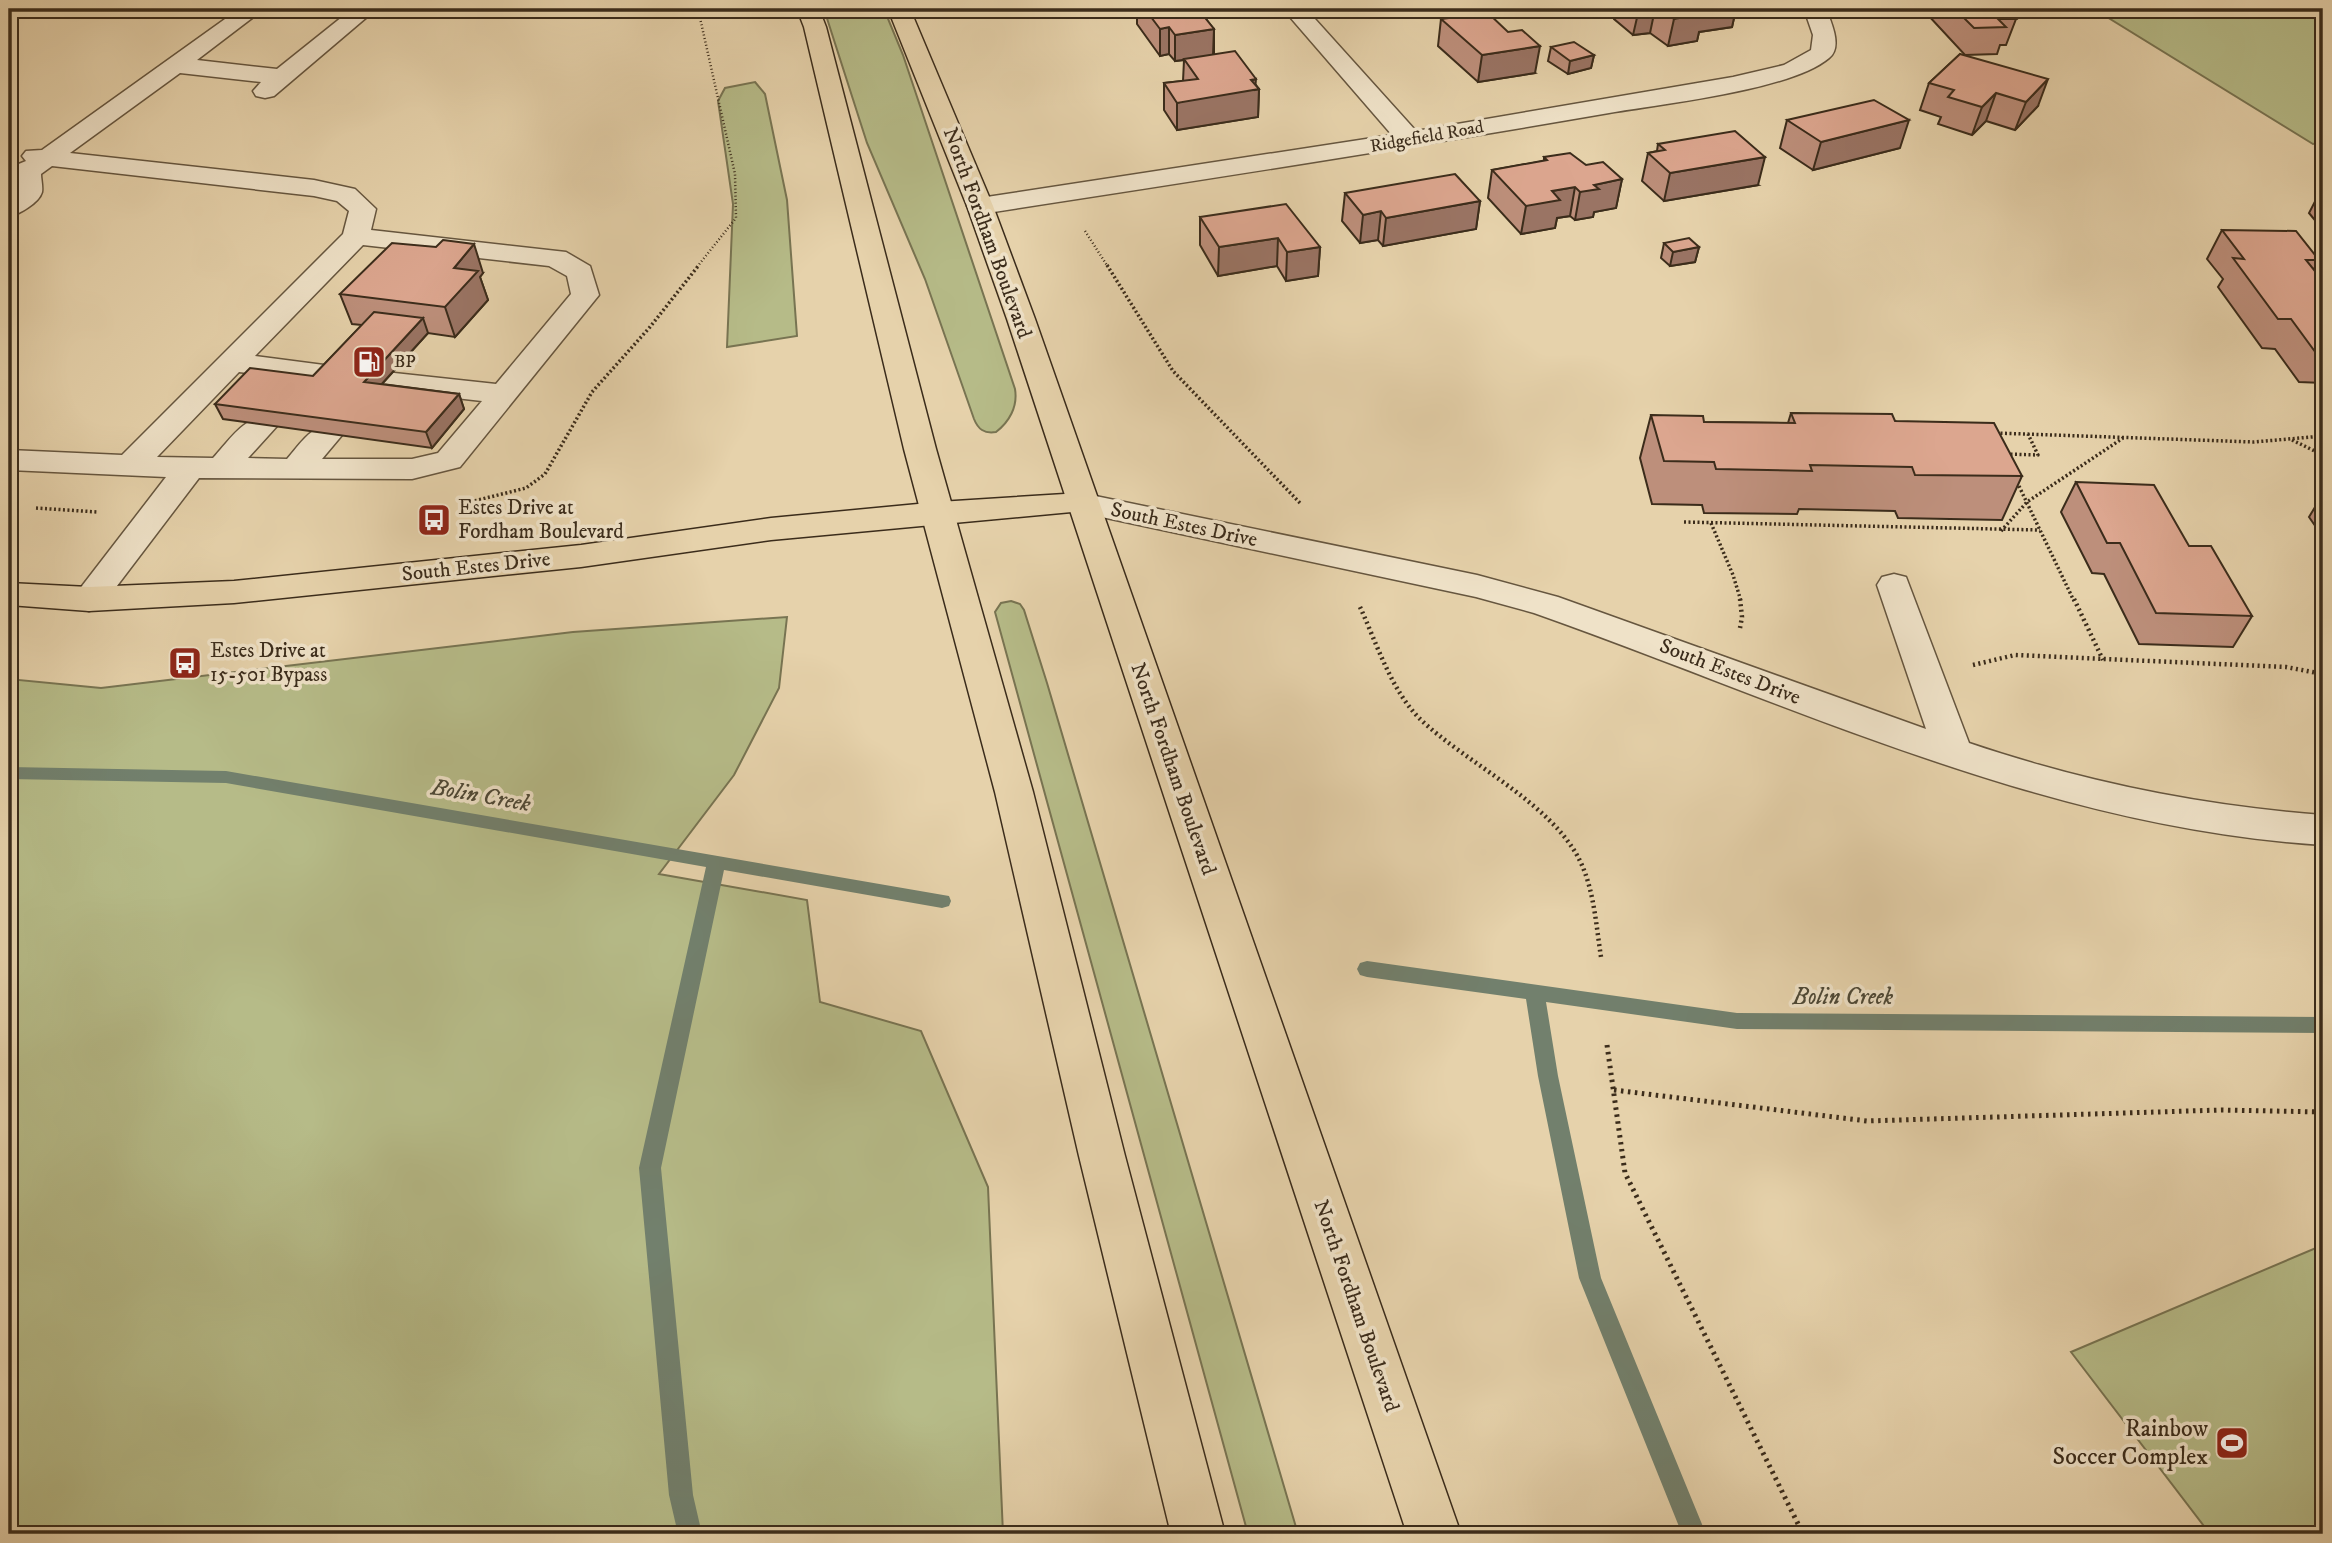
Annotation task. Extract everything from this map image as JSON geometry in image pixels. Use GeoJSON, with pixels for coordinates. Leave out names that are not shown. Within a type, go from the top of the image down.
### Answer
{"type":"FeatureCollection","features":[{"type":"Feature","properties":{"kind":"main road"},"geometry":{"type":"LineString","coordinates":[[808,9],[815,27],[920,449],[1014,792],[1102,1156],[1198,1534]]}},
{"type":"Feature","properties":{"kind":"main road","name":"North Fordham Boulevard"},"geometry":{"type":"LineString","coordinates":[[899,9],[981,206],[1434,1534]]}},
{"type":"Feature","properties":{"kind":"main road","name":"South Estes Drive"},"geometry":{"type":"LineString","coordinates":[[9,594],[89,599],[248,590],[581,556],[771,529],[1081,503]]}},
{"type":"Feature","properties":{"kind":"street"},"geometry":{"type":"LineString","coordinates":[[23,165],[175,65],[253,9]]}},
{"type":"Feature","properties":{"kind":"street"},"geometry":{"type":"LineString","coordinates":[[1294,9],[1410,140]]}},
{"type":"Feature","properties":{"kind":"street","name":"Ridgefield Road"},"geometry":{"type":"LineString","coordinates":[[981,206],[1410,140],[1732,84],[1792,70],[1822,53],[1824,35],[1815,9]]}},
{"type":"Feature","properties":{"kind":"street"},"geometry":{"type":"LineString","coordinates":[[175,65],[272,84],[363,11]]}},
{"type":"Feature","properties":{"kind":"street"},"geometry":{"type":"LineString","coordinates":[[9,209],[29,193],[23,165]]}},
{"type":"Feature","properties":{"kind":"street"},"geometry":{"type":"LineString","coordinates":[[23,165],[314,188],[346,195],[363,209],[356,236],[128,467]]}},
{"type":"Feature","properties":{"kind":"street"},"geometry":{"type":"LineString","coordinates":[[9,460],[205,469],[412,469],[449,460],[586,295],[580,272],[556,258],[356,236]]}},
{"type":"Feature","properties":{"kind":"street"},"geometry":{"type":"LineString","coordinates":[[232,362],[316,378]]}},
{"type":"Feature","properties":{"kind":"street"},"geometry":{"type":"LineString","coordinates":[[385,381],[429,395],[503,394]]}},
{"type":"Feature","properties":{"kind":"street"},"geometry":{"type":"LineString","coordinates":[[89,599],[205,469],[262,425]]}},
{"type":"Feature","properties":{"kind":"street"},"geometry":{"type":"LineString","coordinates":[[295,469],[327,434]]}},
{"type":"Feature","properties":{"kind":"street"},"geometry":{"type":"LineString","coordinates":[[367,469],[389,442]]}},
{"type":"Feature","properties":{"kind":"street","name":"South Estes Drive"},"geometry":{"type":"LineString","coordinates":[[1081,503],[1477,586],[1546,605],[1952,752],[2114,799],[2260,825],[2323,830]]}},
{"type":"Feature","properties":{"kind":"street"},"geometry":{"type":"LineString","coordinates":[[1894,585],[1952,752]]}},
{"type":"Feature","properties":{"kind":"path"},"geometry":{"type":"LineString","coordinates":[[526,488],[545,474],[592,392],[650,327],[736,218],[735,174],[698,9]]}},
{"type":"Feature","properties":{"kind":"path"},"geometry":{"type":"LineString","coordinates":[[1062,195],[1173,371],[1300,503],[1337,558],[1396,686],[1419,718],[1539,812],[1563,836],[1579,859],[1590,892],[1601,957]]}},
{"type":"Feature","properties":{"kind":"path"},"geometry":{"type":"LineString","coordinates":[[2300,253],[2323,254]]}},
{"type":"Feature","properties":{"kind":"path"},"geometry":{"type":"LineString","coordinates":[[1997,443],[1992,433],[2254,442],[2323,436]]}},
{"type":"Feature","properties":{"kind":"path"},"geometry":{"type":"LineString","coordinates":[[2009,466],[2003,454],[2038,455],[2028,434]]}},
{"type":"Feature","properties":{"kind":"path"},"geometry":{"type":"LineString","coordinates":[[2001,531],[2027,502],[2123,438]]}},
{"type":"Feature","properties":{"kind":"path"},"geometry":{"type":"LineString","coordinates":[[2291,440],[2323,455]]}},
{"type":"Feature","properties":{"kind":"path"},"geometry":{"type":"LineString","coordinates":[[2015,478],[2102,660]]}},
{"type":"Feature","properties":{"kind":"path"},"geometry":{"type":"LineString","coordinates":[[1684,522],[2040,530]]}},
{"type":"Feature","properties":{"kind":"path"},"geometry":{"type":"LineString","coordinates":[[1711,523],[1735,581],[1742,610],[1740,629],[1732,632]]}},
{"type":"Feature","properties":{"kind":"path"},"geometry":{"type":"LineString","coordinates":[[1967,667],[2015,654],[2286,667],[2323,674]]}},
{"type":"Feature","properties":{"kind":"path"},"geometry":{"type":"LineString","coordinates":[[1607,1045],[1625,1173],[1803,1534]]}},
{"type":"Feature","properties":{"kind":"path"},"geometry":{"type":"LineString","coordinates":[[1614,1090],[1867,1121],[2221,1110],[2323,1112]]}},
{"type":"Feature","properties":{"kind":"green space"},"geometry":{"type":"Polygon","coordinates":[[[824,9],[884,9],[903,55],[1015,389],[1012,414],[996,432],[982,430],[974,419],[925,279],[867,143],[824,9]]]}},
{"type":"Feature","properties":{"kind":"green space"},"geometry":{"type":"Polygon","coordinates":[[[2094,9],[2323,9],[2323,142],[2313,144],[2094,9]]]}},
{"type":"Feature","properties":{"kind":"green space"},"geometry":{"type":"Polygon","coordinates":[[[755,82],[765,94],[787,200],[797,336],[727,347],[733,204],[718,101],[725,88],[755,82]]]}},
{"type":"Feature","properties":{"kind":"green space"},"geometry":{"type":"Polygon","coordinates":[[[1011,601],[1020,604],[1024,610],[1047,683],[1298,1534],[1248,1534],[995,612],[1001,603],[1011,601]]]}},
{"type":"Feature","properties":{"kind":"green space"},"geometry":{"type":"Polygon","coordinates":[[[787,617],[779,688],[734,775],[659,874],[807,900],[820,1002],[921,1031],[988,1187],[1003,1534],[9,1534],[9,679],[101,688],[573,632],[787,617]]]}},
{"type":"Feature","properties":{"kind":"green space","name":"Rainbow Soccer Complex"},"geometry":{"type":"Polygon","coordinates":[[[2323,1245],[2323,1534],[2210,1534],[2071,1352],[2323,1245]]]}},
{"type":"Feature","properties":{"kind":"building"},"geometry":{"type":"Polygon","coordinates":[[[1145,9],[1198,9],[1214,29],[1175,35],[1169,27],[1160,29],[1145,9]]]}},
{"type":"Feature","properties":{"kind":"building"},"geometry":{"type":"Polygon","coordinates":[[[1659,9],[1695,9],[1703,14],[1674,19],[1659,9]]]}},
{"type":"Feature","properties":{"kind":"building"},"geometry":{"type":"Polygon","coordinates":[[[1955,9],[2006,9],[2016,19],[1998,19],[2006,27],[1974,28],[1955,9]]]}},
{"type":"Feature","properties":{"kind":"building"},"geometry":{"type":"Polygon","coordinates":[[[1488,13],[1508,32],[1522,30],[1540,46],[1482,55],[1441,19],[1488,13]]]}},
{"type":"Feature","properties":{"kind":"building"},"geometry":{"type":"Polygon","coordinates":[[[1574,42],[1594,55],[1570,61],[1551,47],[1574,42]]]}},
{"type":"Feature","properties":{"kind":"building"},"geometry":{"type":"Polygon","coordinates":[[[1235,51],[1256,79],[1251,80],[1259,89],[1177,103],[1164,83],[1198,79],[1184,59],[1235,51]]]}},
{"type":"Feature","properties":{"kind":"building"},"geometry":{"type":"Polygon","coordinates":[[[1960,54],[2048,79],[2026,102],[1996,93],[1982,107],[1948,97],[1954,90],[1929,83],[1960,54]]]}},
{"type":"Feature","properties":{"kind":"building"},"geometry":{"type":"Polygon","coordinates":[[[1874,100],[1909,120],[1821,142],[1787,120],[1874,100]]]}},
{"type":"Feature","properties":{"kind":"building"},"geometry":{"type":"Polygon","coordinates":[[[1735,131],[1765,157],[1670,173],[1648,153],[1665,150],[1658,144],[1735,131]]]}},
{"type":"Feature","properties":{"kind":"building"},"geometry":{"type":"Polygon","coordinates":[[[1570,153],[1586,165],[1603,162],[1622,179],[1594,185],[1599,189],[1580,192],[1575,187],[1552,191],[1560,200],[1526,206],[1492,170],[1547,160],[1544,157],[1570,153]]]}},
{"type":"Feature","properties":{"kind":"building"},"geometry":{"type":"Polygon","coordinates":[[[1455,174],[1480,201],[1386,218],[1381,211],[1363,215],[1345,193],[1455,174]]]}},
{"type":"Feature","properties":{"kind":"building"},"geometry":{"type":"Polygon","coordinates":[[[1286,204],[1320,247],[1287,252],[1278,238],[1219,247],[1200,217],[1286,204]]]}},
{"type":"Feature","properties":{"kind":"building"},"geometry":{"type":"Polygon","coordinates":[[[2222,230],[2296,231],[2319,260],[2306,260],[2323,281],[2323,353],[2316,353],[2291,319],[2278,319],[2233,258],[2244,259],[2222,230]]]}},
{"type":"Feature","properties":{"kind":"building"},"geometry":{"type":"Polygon","coordinates":[[[1689,238],[1699,247],[1673,252],[1664,243],[1689,238]]]}},
{"type":"Feature","properties":{"kind":"building"},"geometry":{"type":"Polygon","coordinates":[[[443,240],[474,244],[454,268],[478,271],[445,307],[340,294],[392,243],[436,247],[443,240]]]}},
{"type":"Feature","properties":{"kind":"building"},"geometry":{"type":"Polygon","coordinates":[[[374,312],[423,318],[364,382],[459,394],[426,432],[215,404],[250,368],[313,376],[374,312]]]}},
{"type":"Feature","properties":{"kind":"building"},"geometry":{"type":"Polygon","coordinates":[[[1791,413],[1892,414],[1895,421],[1994,423],[2022,476],[1915,475],[1912,467],[1810,465],[1812,471],[1716,469],[1714,462],[1664,461],[1651,415],[1703,416],[1704,422],[1795,423],[1791,413]]]}},
{"type":"Feature","properties":{"kind":"building"},"geometry":{"type":"Polygon","coordinates":[[[2076,482],[2154,485],[2189,546],[2211,546],[2252,616],[2156,613],[2120,543],[2107,543],[2076,482]]]}},
{"type":"Feature","properties":{"kind":"waterway","name":"Bolin Creek"},"geometry":{"type":"LineString","coordinates":[[9,773],[226,777],[717,862]]}},
{"type":"Feature","properties":{"kind":"waterway"},"geometry":{"type":"LineString","coordinates":[[690,1534],[681,1495],[650,1168],[717,862]]}},
{"type":"Feature","properties":{"kind":"waterway","name":"Bolin Creek"},"geometry":{"type":"LineString","coordinates":[[717,862],[942,901]]}},
{"type":"Feature","properties":{"kind":"waterway","name":"Bolin Creek"},"geometry":{"type":"LineString","coordinates":[[1367,969],[1737,1021],[2323,1025]]}},
{"type":"Feature","properties":{"kind":"waterway"},"geometry":{"type":"LineString","coordinates":[[1535,993],[1548,1076],[1590,1278],[1694,1534]]}},
{"type":"Feature","properties":{"kind":"place","name":"BP"},"geometry":{"type":"Point","coordinates":[369,362]}},
{"type":"Feature","properties":{"kind":"place","name":"Estes Drive at Fordham Boulevard"},"geometry":{"type":"Point","coordinates":[434,520]}},
{"type":"Feature","properties":{"kind":"place","name":"Estes Drive at 15-501 Bypass"},"geometry":{"type":"Point","coordinates":[185,663]}},
{"type":"Feature","properties":{"kind":"place","name":"Rainbow Soccer Complex"},"geometry":{"type":"Point","coordinates":[2232,1443]}}]}
